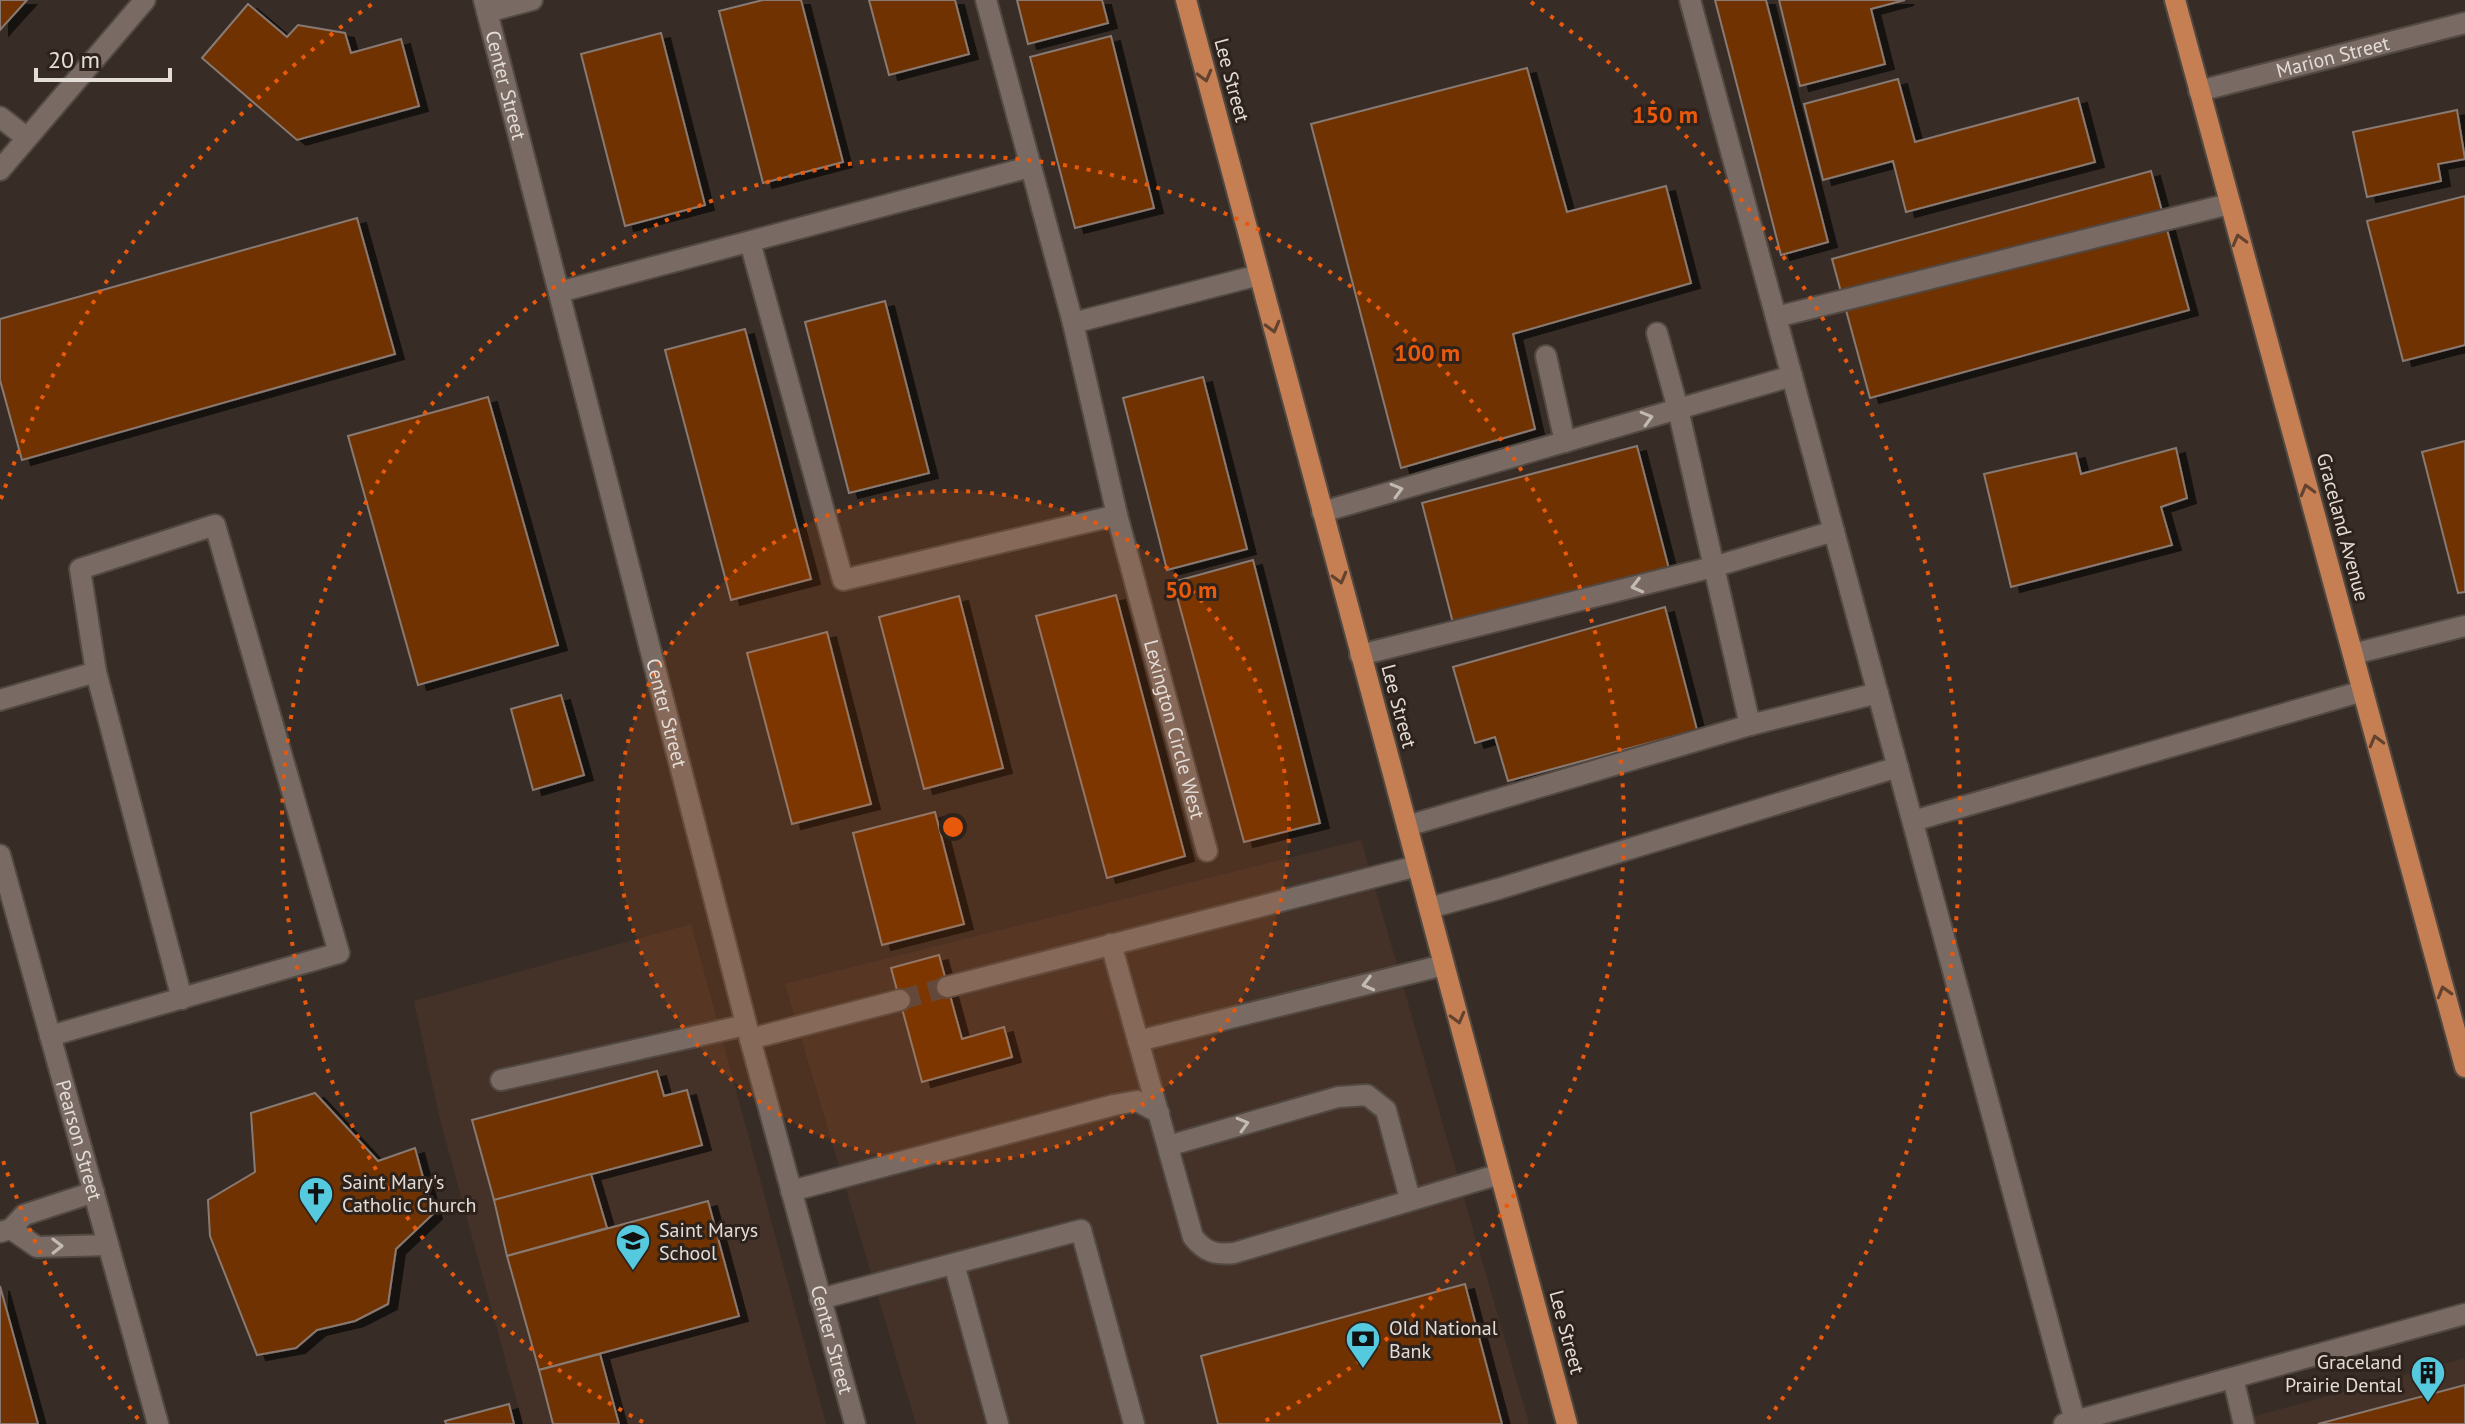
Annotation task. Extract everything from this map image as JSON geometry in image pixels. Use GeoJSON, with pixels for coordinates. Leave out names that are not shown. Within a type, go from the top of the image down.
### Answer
{"type":"FeatureCollection","features":[{"type":"Feature","properties":{"kind":"main road","name":"Lee Street"},"geometry":{"type":"LineString","coordinates":[[1186,0],[1567,1424]]}},
{"type":"Feature","properties":{"kind":"main road","name":"Graceland Avenue"},"geometry":{"type":"LineString","coordinates":[[2175,0],[2363,691],[2459,1022],[2465,1067]]}},
{"type":"Feature","properties":{"kind":"street"},"geometry":{"type":"LineString","coordinates":[[0,170],[145,0]]}},
{"type":"Feature","properties":{"kind":"street"},"geometry":{"type":"LineString","coordinates":[[486,6],[532,0]]}},
{"type":"Feature","properties":{"kind":"street","name":"Lexington Circle West"},"geometry":{"type":"LineString","coordinates":[[986,0],[1073,323],[1117,515],[1207,851]]}},
{"type":"Feature","properties":{"kind":"street"},"geometry":{"type":"LineString","coordinates":[[1690,0],[1913,821],[2069,1422],[2465,1314]]}},
{"type":"Feature","properties":{"kind":"street","name":"Center Street"},"geometry":{"type":"LineString","coordinates":[[486,6],[748,1032],[855,1424]]}},
{"type":"Feature","properties":{"kind":"street","name":"Marion Street"},"geometry":{"type":"LineString","coordinates":[[2199,91],[2465,23]]}},
{"type":"Feature","properties":{"kind":"street"},"geometry":{"type":"LineString","coordinates":[[0,117],[27,138]]}},
{"type":"Feature","properties":{"kind":"street"},"geometry":{"type":"LineString","coordinates":[[559,292],[1030,167]]}},
{"type":"Feature","properties":{"kind":"street"},"geometry":{"type":"LineString","coordinates":[[1776,317],[2229,204]]}},
{"type":"Feature","properties":{"kind":"street"},"geometry":{"type":"LineString","coordinates":[[750,242],[843,580],[1117,515]]}},
{"type":"Feature","properties":{"kind":"street"},"geometry":{"type":"LineString","coordinates":[[1073,323],[1259,275]]}},
{"type":"Feature","properties":{"kind":"street"},"geometry":{"type":"LineString","coordinates":[[1657,333],[1678,409],[1750,725]]}},
{"type":"Feature","properties":{"kind":"street"},"geometry":{"type":"LineString","coordinates":[[1546,356],[1565,442]]}},
{"type":"Feature","properties":{"kind":"street"},"geometry":{"type":"LineString","coordinates":[[1322,512],[1792,376]]}},
{"type":"Feature","properties":{"kind":"street"},"geometry":{"type":"LineString","coordinates":[[50,1036],[182,999],[339,953],[215,525],[80,569],[96,672],[182,999]]}},
{"type":"Feature","properties":{"kind":"street"},"geometry":{"type":"LineString","coordinates":[[1360,655],[1713,567],[1834,531]]}},
{"type":"Feature","properties":{"kind":"street"},"geometry":{"type":"LineString","coordinates":[[2353,654],[2465,626]]}},
{"type":"Feature","properties":{"kind":"street"},"geometry":{"type":"LineString","coordinates":[[0,700],[96,672]]}},
{"type":"Feature","properties":{"kind":"street"},"geometry":{"type":"LineString","coordinates":[[1913,821],[2363,691]]}},
{"type":"Feature","properties":{"kind":"street"},"geometry":{"type":"LineString","coordinates":[[1407,826],[1750,725],[1878,693]]}},
{"type":"Feature","properties":{"kind":"street"},"geometry":{"type":"LineString","coordinates":[[1429,908],[1898,767]]}},
{"type":"Feature","properties":{"kind":"street","name":"Pearson Street"},"geometry":{"type":"LineString","coordinates":[[0,855],[158,1424]]}},
{"type":"Feature","properties":{"kind":"street"},"geometry":{"type":"LineString","coordinates":[[947,987],[1417,866]]}},
{"type":"Feature","properties":{"kind":"street"},"geometry":{"type":"LineString","coordinates":[[1111,944],[1193,1237],[1202,1249],[1217,1255],[1234,1253],[1500,1174]]}},
{"type":"Feature","properties":{"kind":"street"},"geometry":{"type":"LineString","coordinates":[[1138,1041],[1444,965]]}},
{"type":"Feature","properties":{"kind":"street"},"geometry":{"type":"LineString","coordinates":[[501,1080],[900,1000]]}},
{"type":"Feature","properties":{"kind":"street"},"geometry":{"type":"LineString","coordinates":[[1168,1146],[1338,1097],[1367,1095],[1386,1110],[1410,1199]]}},
{"type":"Feature","properties":{"kind":"street"},"geometry":{"type":"LineString","coordinates":[[791,1191],[1114,1105],[1137,1101],[1159,1113]]}},
{"type":"Feature","properties":{"kind":"street"},"geometry":{"type":"LineString","coordinates":[[94,1192],[24,1215],[5,1230],[37,1247],[108,1245]]}},
{"type":"Feature","properties":{"kind":"street"},"geometry":{"type":"LineString","coordinates":[[820,1299],[1081,1230],[1134,1424]]}},
{"type":"Feature","properties":{"kind":"street"},"geometry":{"type":"LineString","coordinates":[[954,1264],[998,1424]]}},
{"type":"Feature","properties":{"kind":"street"},"geometry":{"type":"LineString","coordinates":[[2233,1378],[2244,1424]]}},
{"type":"Feature","properties":{"kind":"shaded area"},"geometry":{"type":"Polygon","coordinates":[[[1361,840],[1529,1424],[916,1424],[785,984],[1361,840]]]}},
{"type":"Feature","properties":{"kind":"shaded area","name":"Saint Marys School"},"geometry":{"type":"Polygon","coordinates":[[[691,924],[826,1424],[523,1424],[440,1119],[414,1001],[691,924]]]}},
{"type":"Feature","properties":{"kind":"shaded area"},"geometry":{"type":"Polygon","coordinates":[[[2465,1358],[2465,1424],[2227,1424],[2465,1358]]]}},
{"type":"Feature","properties":{"kind":"building"},"geometry":{"type":"Polygon","coordinates":[[[0,0],[27,0],[0,30],[0,0]]]}},
{"type":"Feature","properties":{"kind":"building"},"geometry":{"type":"Polygon","coordinates":[[[763,0],[801,0],[843,162],[763,183],[719,11],[763,0]]]}},
{"type":"Feature","properties":{"kind":"building"},"geometry":{"type":"Polygon","coordinates":[[[869,0],[955,0],[969,54],[889,75],[869,0]]]}},
{"type":"Feature","properties":{"kind":"building"},"geometry":{"type":"Polygon","coordinates":[[[1017,0],[1102,0],[1108,23],[1028,44],[1017,0]]]}},
{"type":"Feature","properties":{"kind":"building"},"geometry":{"type":"Polygon","coordinates":[[[1715,0],[1766,0],[1828,242],[1781,255],[1715,0]]]}},
{"type":"Feature","properties":{"kind":"building"},"geometry":{"type":"Polygon","coordinates":[[[1779,0],[1905,0],[1871,9],[1885,64],[1800,86],[1779,0]]]}},
{"type":"Feature","properties":{"kind":"building"},"geometry":{"type":"Polygon","coordinates":[[[248,4],[287,37],[298,25],[345,33],[351,53],[401,39],[419,106],[297,140],[202,58],[248,4]]]}},
{"type":"Feature","properties":{"kind":"building"},"geometry":{"type":"Polygon","coordinates":[[[661,33],[705,205],[625,226],[581,54],[661,33]]]}},
{"type":"Feature","properties":{"kind":"building"},"geometry":{"type":"Polygon","coordinates":[[[1111,36],[1154,208],[1075,228],[1030,57],[1111,36]]]}},
{"type":"Feature","properties":{"kind":"building"},"geometry":{"type":"Polygon","coordinates":[[[1527,68],[1567,212],[1666,186],[1691,283],[1513,334],[1535,429],[1401,468],[1311,124],[1527,68]]]}},
{"type":"Feature","properties":{"kind":"building"},"geometry":{"type":"Polygon","coordinates":[[[1898,79],[1915,142],[2078,98],[2095,162],[1906,212],[1893,161],[1823,180],[1804,104],[1898,79]]]}},
{"type":"Feature","properties":{"kind":"building"},"geometry":{"type":"Polygon","coordinates":[[[2457,110],[2465,159],[2438,164],[2441,181],[2367,197],[2353,132],[2457,110]]]}},
{"type":"Feature","properties":{"kind":"building"},"geometry":{"type":"Polygon","coordinates":[[[2151,171],[2189,310],[1870,398],[1832,259],[2151,171]]]}},
{"type":"Feature","properties":{"kind":"building"},"geometry":{"type":"Polygon","coordinates":[[[2465,196],[2465,345],[2403,361],[2367,221],[2465,196]]]}},
{"type":"Feature","properties":{"kind":"building"},"geometry":{"type":"Polygon","coordinates":[[[357,218],[395,354],[22,460],[0,380],[0,319],[357,218]]]}},
{"type":"Feature","properties":{"kind":"building"},"geometry":{"type":"Polygon","coordinates":[[[885,301],[929,473],[849,493],[805,322],[885,301]]]}},
{"type":"Feature","properties":{"kind":"building"},"geometry":{"type":"Polygon","coordinates":[[[745,329],[811,579],[731,600],[665,350],[745,329]]]}},
{"type":"Feature","properties":{"kind":"building"},"geometry":{"type":"Polygon","coordinates":[[[1203,377],[1247,549],[1167,570],[1123,398],[1203,377]]]}},
{"type":"Feature","properties":{"kind":"building"},"geometry":{"type":"Polygon","coordinates":[[[488,397],[558,645],[418,685],[348,436],[488,397]]]}},
{"type":"Feature","properties":{"kind":"building"},"geometry":{"type":"Polygon","coordinates":[[[2465,441],[2465,592],[2458,593],[2422,452],[2465,441]]]}},
{"type":"Feature","properties":{"kind":"building"},"geometry":{"type":"Polygon","coordinates":[[[1637,446],[1669,569],[1454,627],[1422,503],[1637,446]]]}},
{"type":"Feature","properties":{"kind":"building"},"geometry":{"type":"Polygon","coordinates":[[[2176,448],[2187,498],[2161,507],[2172,545],[2011,587],[1984,474],[2076,453],[2081,474],[2176,448]]]}},
{"type":"Feature","properties":{"kind":"building"},"geometry":{"type":"Polygon","coordinates":[[[1253,560],[1320,823],[1244,842],[1173,582],[1253,560]]]}},
{"type":"Feature","properties":{"kind":"building"},"geometry":{"type":"Polygon","coordinates":[[[1116,595],[1185,856],[1107,878],[1036,616],[1116,595]]]}},
{"type":"Feature","properties":{"kind":"building"},"geometry":{"type":"Polygon","coordinates":[[[959,596],[1003,768],[924,789],[879,617],[959,596]]]}},
{"type":"Feature","properties":{"kind":"building"},"geometry":{"type":"Polygon","coordinates":[[[1665,607],[1697,730],[1508,781],[1495,737],[1475,743],[1453,667],[1665,607]]]}},
{"type":"Feature","properties":{"kind":"building"},"geometry":{"type":"Polygon","coordinates":[[[827,632],[871,804],[792,824],[747,653],[827,632]]]}},
{"type":"Feature","properties":{"kind":"building"},"geometry":{"type":"Polygon","coordinates":[[[561,695],[584,775],[533,790],[511,709],[561,695]]]}},
{"type":"Feature","properties":{"kind":"building"},"geometry":{"type":"Polygon","coordinates":[[[935,812],[964,924],[882,945],[853,833],[935,812]]]}},
{"type":"Feature","properties":{"kind":"building"},"geometry":{"type":"Polygon","coordinates":[[[939,955],[962,1039],[1004,1027],[1012,1057],[922,1082],[891,968],[939,955]]]}},
{"type":"Feature","properties":{"kind":"building"},"geometry":{"type":"Polygon","coordinates":[[[657,1071],[664,1096],[687,1090],[702,1145],[494,1200],[472,1120],[657,1071]]]}},
{"type":"Feature","properties":{"kind":"building","name":"Saint Mary's Catholic Church"},"geometry":{"type":"Polygon","coordinates":[[[315,1093],[378,1161],[415,1148],[433,1214],[396,1249],[388,1304],[355,1321],[317,1330],[296,1348],[257,1355],[210,1236],[208,1200],[255,1172],[251,1113],[315,1093]]]}},
{"type":"Feature","properties":{"kind":"building"},"geometry":{"type":"Polygon","coordinates":[[[591,1174],[607,1228],[507,1256],[494,1200],[591,1174]]]}},
{"type":"Feature","properties":{"kind":"building"},"geometry":{"type":"Polygon","coordinates":[[[708,1201],[739,1316],[539,1370],[507,1256],[708,1201]]]}},
{"type":"Feature","properties":{"kind":"building"},"geometry":{"type":"Polygon","coordinates":[[[1465,1284],[1502,1424],[1218,1424],[1201,1356],[1465,1284]]]}},
{"type":"Feature","properties":{"kind":"building"},"geometry":{"type":"Polygon","coordinates":[[[0,1286],[38,1424],[0,1424],[0,1286]]]}},
{"type":"Feature","properties":{"kind":"building"},"geometry":{"type":"Polygon","coordinates":[[[600,1354],[619,1424],[553,1424],[539,1370],[600,1354]]]}},
{"type":"Feature","properties":{"kind":"building","name":"Graceland Prairie Dental"},"geometry":{"type":"Polygon","coordinates":[[[2465,1385],[2465,1424],[2318,1424],[2465,1385]]]}},
{"type":"Feature","properties":{"kind":"building"},"geometry":{"type":"Polygon","coordinates":[[[509,1404],[514,1424],[446,1424],[445,1421],[509,1404]]]}},
{"type":"Feature","properties":{"kind":"tunnel"},"geometry":{"type":"LineString","coordinates":[[900,1000],[947,987]]}},
{"type":"Feature","properties":{"kind":"place","name":"Saint Mary's Catholic Church"},"geometry":{"type":"Point","coordinates":[316,1225]}},
{"type":"Feature","properties":{"kind":"place","name":"Saint Marys School"},"geometry":{"type":"Point","coordinates":[633,1272]}},
{"type":"Feature","properties":{"kind":"place","name":"Old National Bank"},"geometry":{"type":"Point","coordinates":[1363,1370]}},
{"type":"Feature","properties":{"kind":"place","name":"Graceland Prairie Dental"},"geometry":{"type":"Point","coordinates":[2428,1404]}}]}
